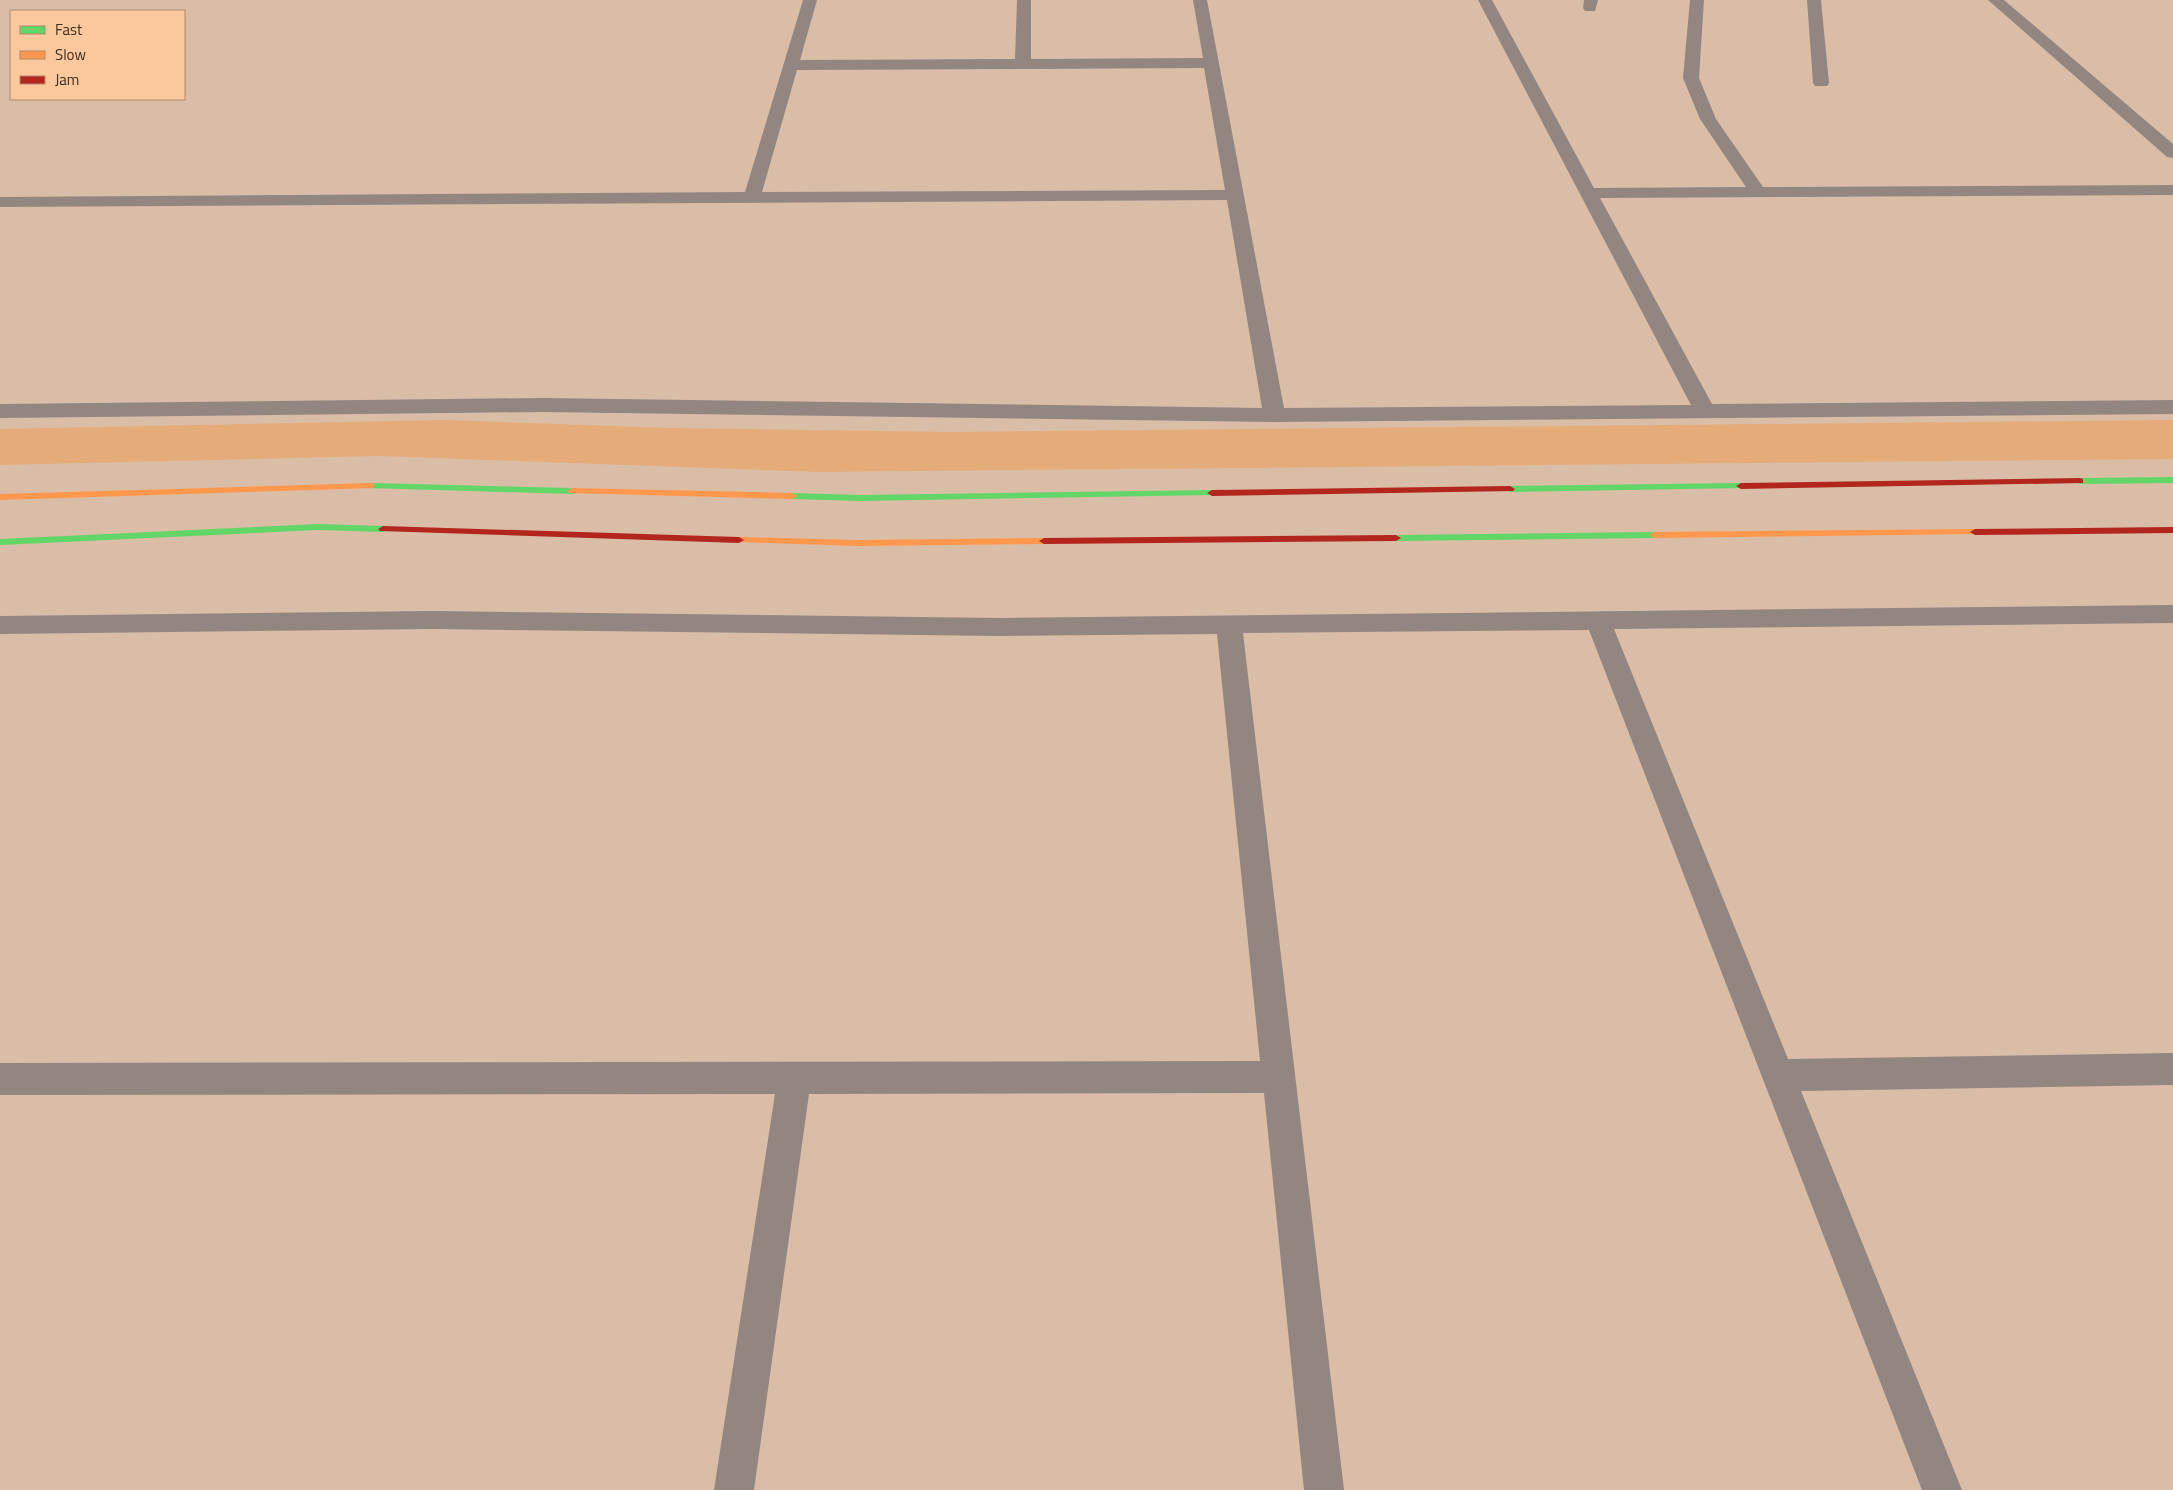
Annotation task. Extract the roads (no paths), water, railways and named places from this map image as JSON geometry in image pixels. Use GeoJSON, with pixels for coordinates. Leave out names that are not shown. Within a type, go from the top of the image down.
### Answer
{"type":"FeatureCollection","features":[{"type":"Feature","properties":{"kind":"street"},"geometry":{"type":"LineString","coordinates":[[752,198],[810,0]]}},
{"type":"Feature","properties":{"kind":"street"},"geometry":{"type":"LineString","coordinates":[[1023,64],[1024,0]]}},
{"type":"Feature","properties":{"kind":"street"},"geometry":{"type":"LineString","coordinates":[[1200,0],[1274,415]]}},
{"type":"Feature","properties":{"kind":"street"},"geometry":{"type":"LineString","coordinates":[[1485,0],[1705,411]]}},
{"type":"Feature","properties":{"kind":"street"},"geometry":{"type":"LineString","coordinates":[[1696,0],[1691,78],[1708,119],[1758,192]]}},
{"type":"Feature","properties":{"kind":"street"},"geometry":{"type":"LineString","coordinates":[[1814,0],[1821,83]]}},
{"type":"Feature","properties":{"kind":"street"},"geometry":{"type":"LineString","coordinates":[[1995,0],[2173,153]]}},
{"type":"Feature","properties":{"kind":"street"},"geometry":{"type":"LineString","coordinates":[[791,65],[1211,63]]}},
{"type":"Feature","properties":{"kind":"street"},"geometry":{"type":"LineString","coordinates":[[1588,193],[2173,190]]}},
{"type":"Feature","properties":{"kind":"street"},"geometry":{"type":"LineString","coordinates":[[0,202],[1235,195]]}},
{"type":"Feature","properties":{"kind":"street"},"geometry":{"type":"LineString","coordinates":[[0,411],[542,405],[1274,415],[2173,407]]}},
{"type":"Feature","properties":{"kind":"street"},"geometry":{"type":"LineString","coordinates":[[0,497],[346,485],[860,498],[2173,480]]}},
{"type":"Feature","properties":{"kind":"street"},"geometry":{"type":"LineString","coordinates":[[0,542],[317,527],[856,543],[2173,530]]}},
{"type":"Feature","properties":{"kind":"street"},"geometry":{"type":"LineString","coordinates":[[0,625],[432,620],[999,627],[2173,614]]}},
{"type":"Feature","properties":{"kind":"street"},"geometry":{"type":"LineString","coordinates":[[1598,620],[1942,1490]]}},
{"type":"Feature","properties":{"kind":"street"},"geometry":{"type":"LineString","coordinates":[[1229,624],[1324,1490]]}},
{"type":"Feature","properties":{"kind":"street"},"geometry":{"type":"LineString","coordinates":[[1778,1075],[2173,1069]]}},
{"type":"Feature","properties":{"kind":"street"},"geometry":{"type":"LineString","coordinates":[[734,1490],[794,1078]]}},
{"type":"Feature","properties":{"kind":"street"},"geometry":{"type":"LineString","coordinates":[[0,1079],[1278,1078]]}}]}
